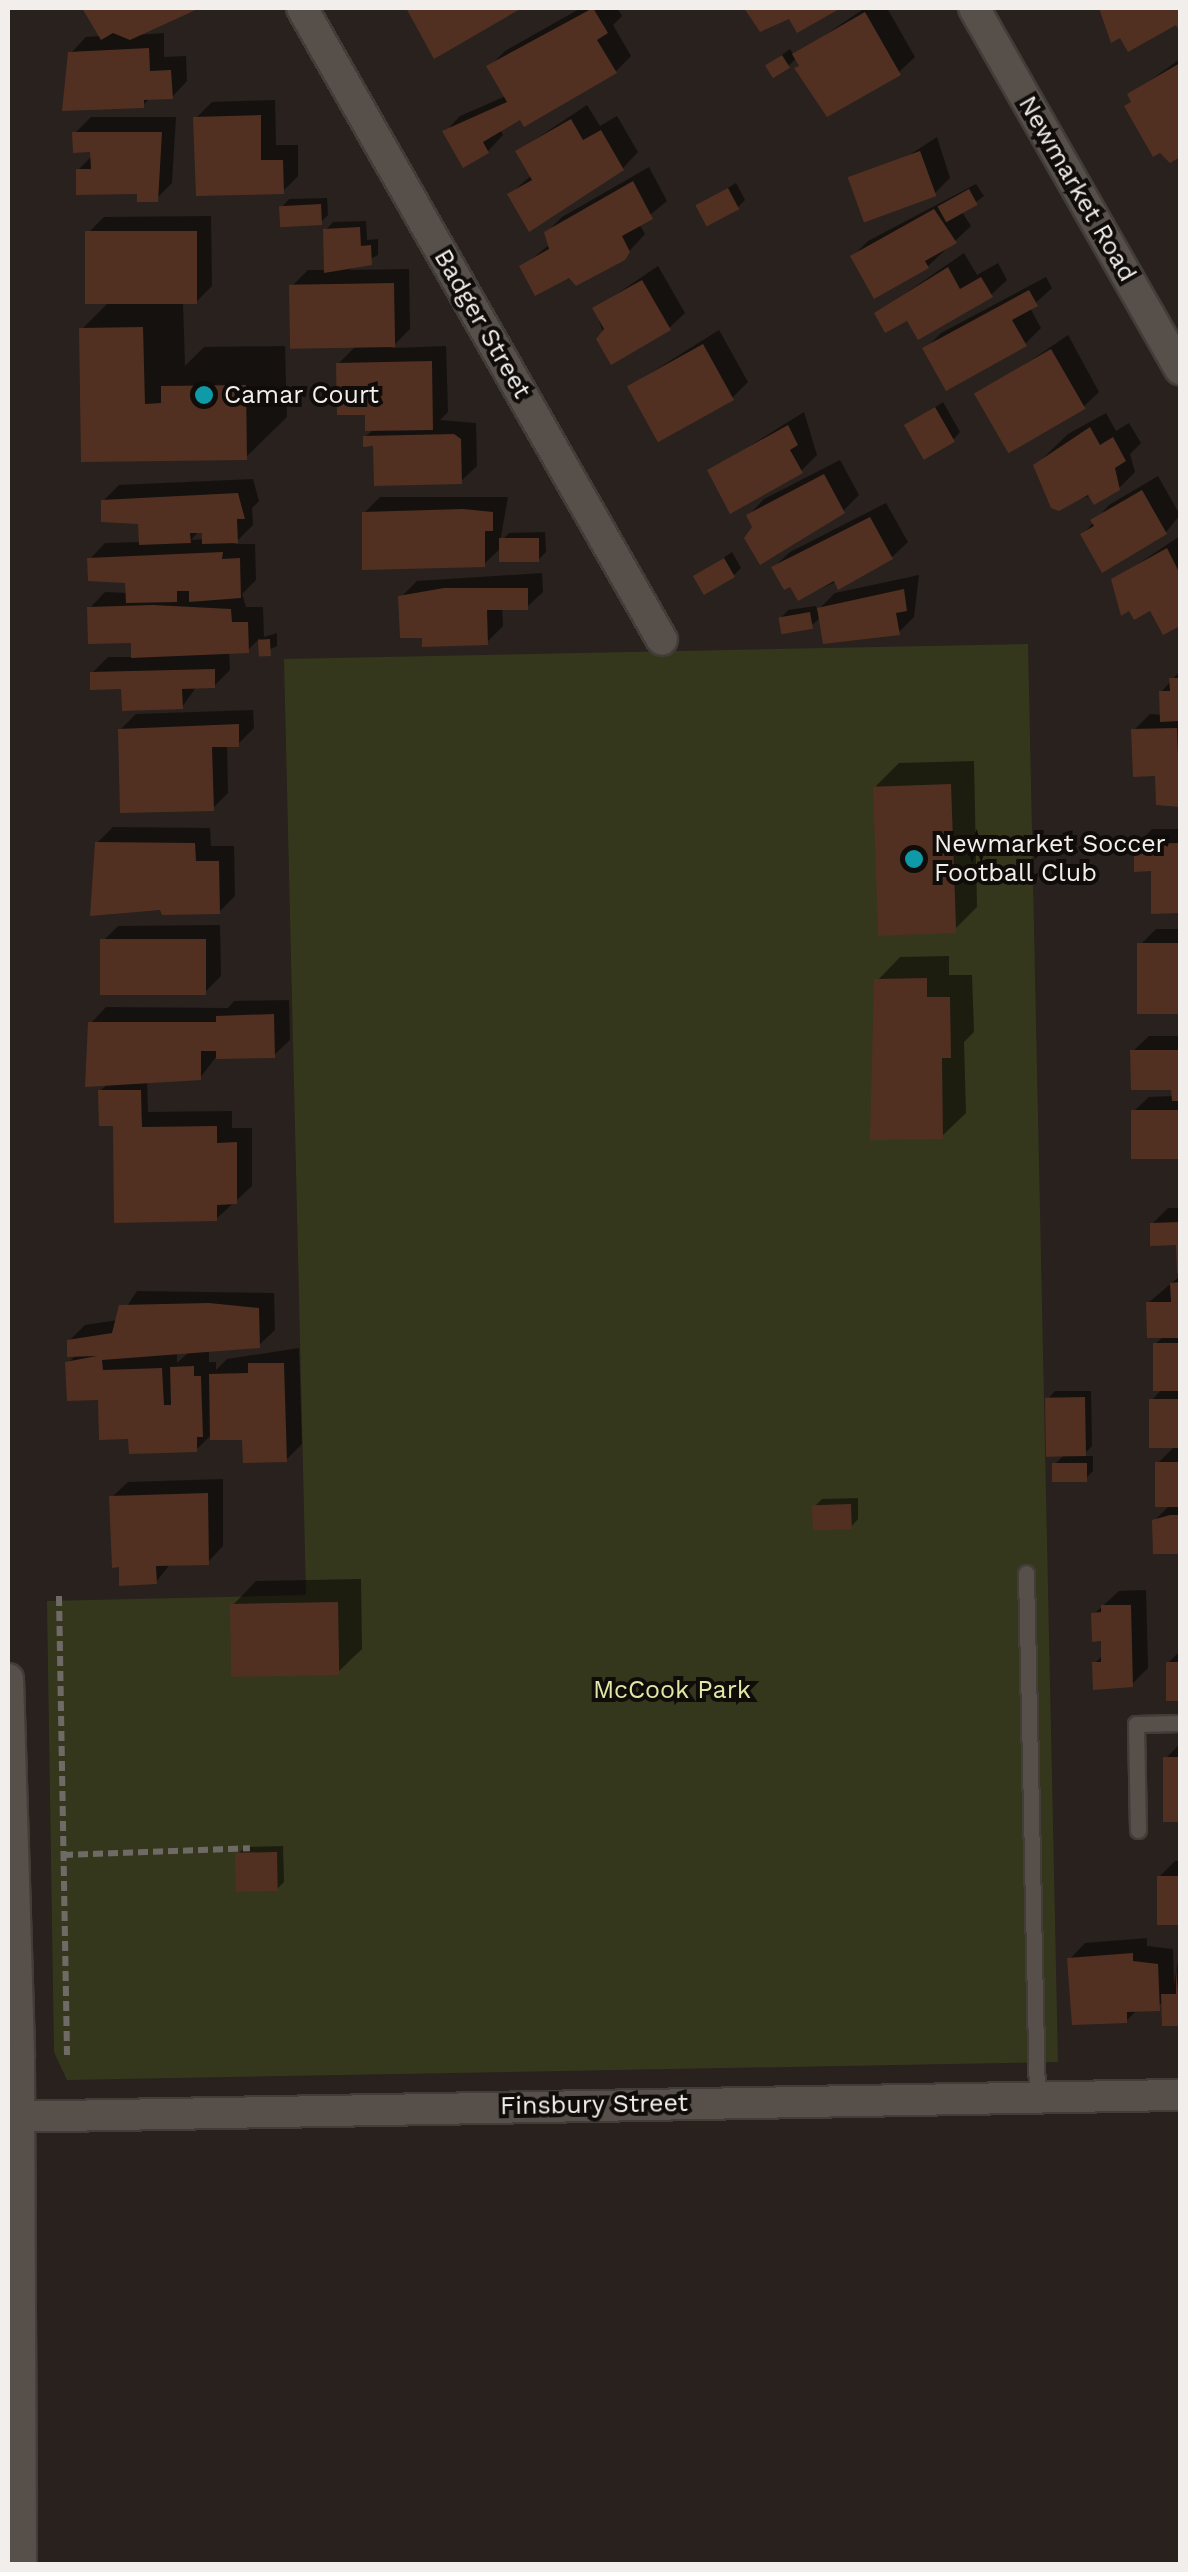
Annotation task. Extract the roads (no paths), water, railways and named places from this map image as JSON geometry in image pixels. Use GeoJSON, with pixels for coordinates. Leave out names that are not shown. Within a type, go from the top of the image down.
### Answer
{"type":"FeatureCollection","features":[{"type":"Feature","properties":{"kind":"street","name":"Badger Street"},"geometry":{"type":"LineString","coordinates":[[302,8],[662,640]]}},
{"type":"Feature","properties":{"kind":"street","name":"Newmarket Road"},"geometry":{"type":"LineString","coordinates":[[974,8],[1180,369]]}},
{"type":"Feature","properties":{"kind":"street"},"geometry":{"type":"LineString","coordinates":[[8,1679],[20,2564]]}},
{"type":"Feature","properties":{"kind":"street","name":"Finsbury Street"},"geometry":{"type":"LineString","coordinates":[[14,2116],[1180,2095]]}},
{"type":"Feature","properties":{"kind":"lane"},"geometry":{"type":"LineString","coordinates":[[1026,1573],[1038,2096]]}},
{"type":"Feature","properties":{"kind":"lane"},"geometry":{"type":"LineString","coordinates":[[1138,1830],[1136,1724],[1180,1724]]}},
{"type":"Feature","properties":{"kind":"place","name":"Camar Court"},"geometry":{"type":"Point","coordinates":[204,395]}},
{"type":"Feature","properties":{"kind":"place","name":"Newmarket Soccer Football Club"},"geometry":{"type":"Point","coordinates":[914,859]}},
{"type":"Feature","properties":{"kind":"park label","name":"McCook Park"},"geometry":{"type":"Point","coordinates":[672,1690]}}]}
